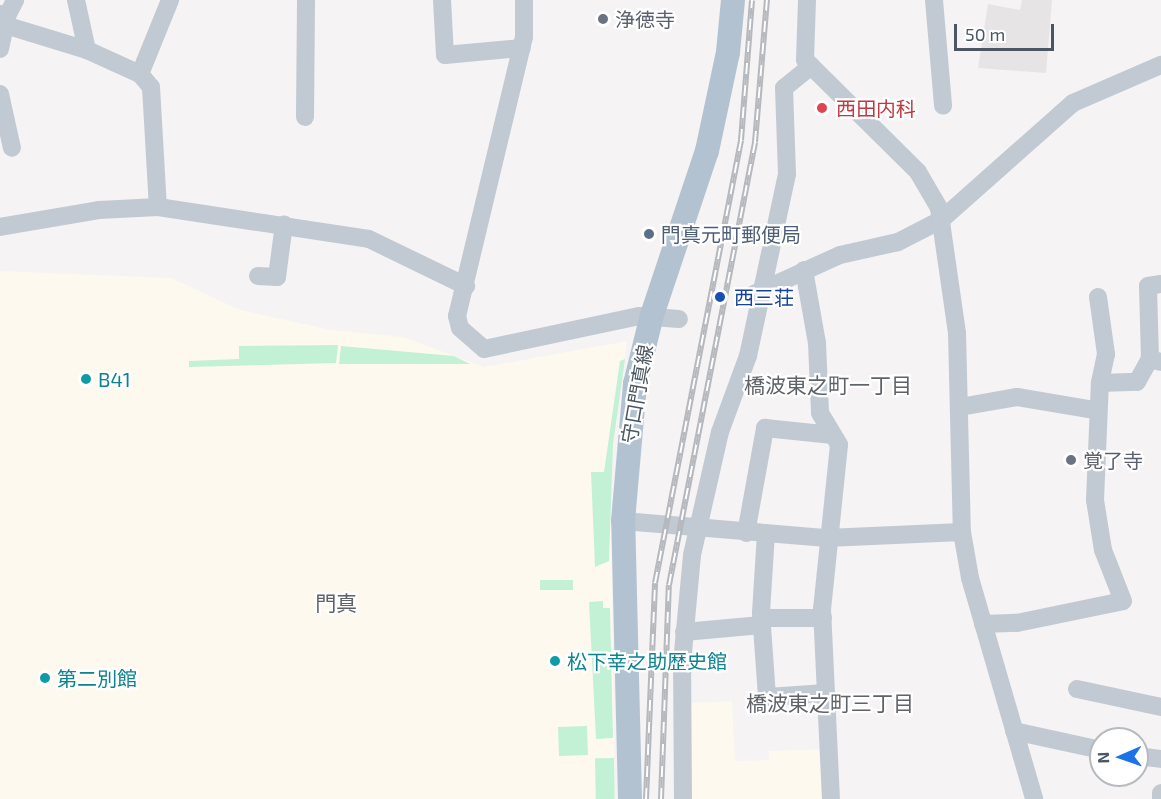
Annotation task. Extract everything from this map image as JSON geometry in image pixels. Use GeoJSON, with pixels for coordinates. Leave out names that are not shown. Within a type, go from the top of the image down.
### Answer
{"type":"FeatureCollection","features":[{"type":"Feature","properties":{"kind":"main road","name":"守口門真線"},"geometry":{"type":"LineString","coordinates":[[630,799],[623,521],[635,384],[652,315],[707,151],[728,52],[733,0]]}},
{"type":"Feature","properties":{"kind":"street"},"geometry":{"type":"LineString","coordinates":[[76,0],[87,50]]}},
{"type":"Feature","properties":{"kind":"street"},"geometry":{"type":"LineString","coordinates":[[140,74],[170,0]]}},
{"type":"Feature","properties":{"kind":"street"},"geometry":{"type":"LineString","coordinates":[[305,117],[306,0]]}},
{"type":"Feature","properties":{"kind":"street"},"geometry":{"type":"LineString","coordinates":[[442,0],[445,55],[522,48]]}},
{"type":"Feature","properties":{"kind":"street"},"geometry":{"type":"LineString","coordinates":[[524,0],[522,48],[457,316],[460,328],[484,349],[652,315],[679,319]]}},
{"type":"Feature","properties":{"kind":"street"},"geometry":{"type":"LineString","coordinates":[[807,0],[805,60],[918,172],[942,220],[952,274],[960,406],[962,532],[983,624],[1035,799]]}},
{"type":"Feature","properties":{"kind":"street"},"geometry":{"type":"LineString","coordinates":[[934,0],[943,106]]}},
{"type":"Feature","properties":{"kind":"street"},"geometry":{"type":"LineString","coordinates":[[0,50],[7,14],[140,74],[151,87],[158,207]]}},
{"type":"Feature","properties":{"kind":"street"},"geometry":{"type":"LineString","coordinates":[[756,292],[840,255],[898,242],[942,220],[1073,103],[1161,65]]}},
{"type":"Feature","properties":{"kind":"street"},"geometry":{"type":"LineString","coordinates":[[682,799],[684,632],[699,529],[720,432],[744,371],[756,292],[787,174],[784,88],[811,66]]}},
{"type":"Feature","properties":{"kind":"street"},"geometry":{"type":"LineString","coordinates":[[0,94],[12,148]]}},
{"type":"Feature","properties":{"kind":"street"},"geometry":{"type":"LineString","coordinates":[[0,227],[99,210],[158,207],[284,224],[369,239],[466,286]]}},
{"type":"Feature","properties":{"kind":"street"},"geometry":{"type":"LineString","coordinates":[[258,276],[277,277],[284,224]]}},
{"type":"Feature","properties":{"kind":"street"},"geometry":{"type":"LineString","coordinates":[[804,270],[817,343],[820,413],[839,445],[827,538],[823,618],[831,799]]}},
{"type":"Feature","properties":{"kind":"street"},"geometry":{"type":"LineString","coordinates":[[1100,383],[1137,382],[1155,360],[1148,286],[1161,284]]}},
{"type":"Feature","properties":{"kind":"street"},"geometry":{"type":"LineString","coordinates":[[983,624],[1017,623],[1123,601],[1103,550],[1097,510],[1095,410],[1106,354],[1098,297]]}},
{"type":"Feature","properties":{"kind":"street"},"geometry":{"type":"LineString","coordinates":[[960,406],[1017,397],[1095,410]]}},
{"type":"Feature","properties":{"kind":"street"},"geometry":{"type":"LineString","coordinates":[[746,533],[765,428],[833,435]]}},
{"type":"Feature","properties":{"kind":"street"},"geometry":{"type":"LineString","coordinates":[[623,521],[827,538],[962,532]]}},
{"type":"Feature","properties":{"kind":"street"},"geometry":{"type":"LineString","coordinates":[[766,533],[762,621],[767,697],[826,693]]}},
{"type":"Feature","properties":{"kind":"street"},"geometry":{"type":"LineString","coordinates":[[684,632],[762,621],[823,618]]}},
{"type":"Feature","properties":{"kind":"street"},"geometry":{"type":"LineString","coordinates":[[1077,688],[1161,707]]}},
{"type":"Feature","properties":{"kind":"street"},"geometry":{"type":"LineString","coordinates":[[1014,731],[1089,747]]}},
{"type":"Feature","properties":{"kind":"street"},"geometry":{"type":"LineString","coordinates":[[1161,793],[1161,799]]}},
{"type":"Feature","properties":{"kind":"shaded area"},"geometry":{"type":"Polygon","coordinates":[[[1022,0],[1052,0],[1046,73],[978,68],[988,4],[1020,10],[1022,0]]]}},
{"type":"Feature","properties":{"kind":"shaded area"},"geometry":{"type":"Polygon","coordinates":[[[0,271],[171,278],[240,310],[331,330],[403,337],[484,367],[627,341],[610,458],[615,799],[0,799],[0,271]]]}},
{"type":"Feature","properties":{"kind":"shaded area"},"geometry":{"type":"Polygon","coordinates":[[[732,701],[735,761],[769,760],[769,751],[825,749],[827,799],[688,799],[688,703],[732,701]]]}},
{"type":"Feature","properties":{"kind":"green space"},"geometry":{"type":"Polygon","coordinates":[[[338,345],[336,363],[189,367],[189,361],[239,359],[239,346],[338,345]]]}},
{"type":"Feature","properties":{"kind":"green space"},"geometry":{"type":"Polygon","coordinates":[[[341,346],[454,356],[470,364],[339,364],[341,346]]]}},
{"type":"Feature","properties":{"kind":"green space"},"geometry":{"type":"Polygon","coordinates":[[[625,359],[613,444],[609,561],[595,567],[591,472],[604,472],[620,361],[625,359]]]}},
{"type":"Feature","properties":{"kind":"green space"},"geometry":{"type":"Polygon","coordinates":[[[540,580],[573,580],[573,590],[540,590],[540,580]]]}},
{"type":"Feature","properties":{"kind":"green space"},"geometry":{"type":"Polygon","coordinates":[[[603,601],[603,608],[610,608],[613,738],[596,739],[589,602],[603,601]]]}},
{"type":"Feature","properties":{"kind":"green space"},"geometry":{"type":"Polygon","coordinates":[[[587,726],[588,755],[559,756],[558,727],[587,726]]]}},
{"type":"Feature","properties":{"kind":"green space"},"geometry":{"type":"Polygon","coordinates":[[[595,758],[614,758],[615,799],[596,799],[595,758]]]}},
{"type":"Feature","properties":{"kind":"railway"},"geometry":{"type":"LineString","coordinates":[[646,799],[655,583],[741,140],[752,0]]}},
{"type":"Feature","properties":{"kind":"railway"},"geometry":{"type":"LineString","coordinates":[[661,799],[669,585],[755,142],[767,0]]}},
{"type":"Feature","properties":{"kind":"place","name":"浄徳寺"},"geometry":{"type":"Point","coordinates":[603,19]}},
{"type":"Feature","properties":{"kind":"place","name":"西田内科"},"geometry":{"type":"Point","coordinates":[822,108]}},
{"type":"Feature","properties":{"kind":"place","name":"門真元町郵便局"},"geometry":{"type":"Point","coordinates":[649,234]}},
{"type":"Feature","properties":{"kind":"place","name":"西三荘"},"geometry":{"type":"Point","coordinates":[720,297]}},
{"type":"Feature","properties":{"kind":"place","name":"B41"},"geometry":{"type":"Point","coordinates":[86,379]}},
{"type":"Feature","properties":{"kind":"place","name":"覚了寺"},"geometry":{"type":"Point","coordinates":[1071,460]}},
{"type":"Feature","properties":{"kind":"place","name":"松下幸之助歴史館"},"geometry":{"type":"Point","coordinates":[555,661]}},
{"type":"Feature","properties":{"kind":"place","name":"第二別館"},"geometry":{"type":"Point","coordinates":[45,678]}},
{"type":"Feature","properties":{"kind":"district","name":"橋波東之町一丁目"},"geometry":{"type":"Point","coordinates":[828,385]}},
{"type":"Feature","properties":{"kind":"district","name":"門真"},"geometry":{"type":"Point","coordinates":[336,603]}},
{"type":"Feature","properties":{"kind":"district","name":"橋波東之町三丁目"},"geometry":{"type":"Point","coordinates":[830,703]}}]}
